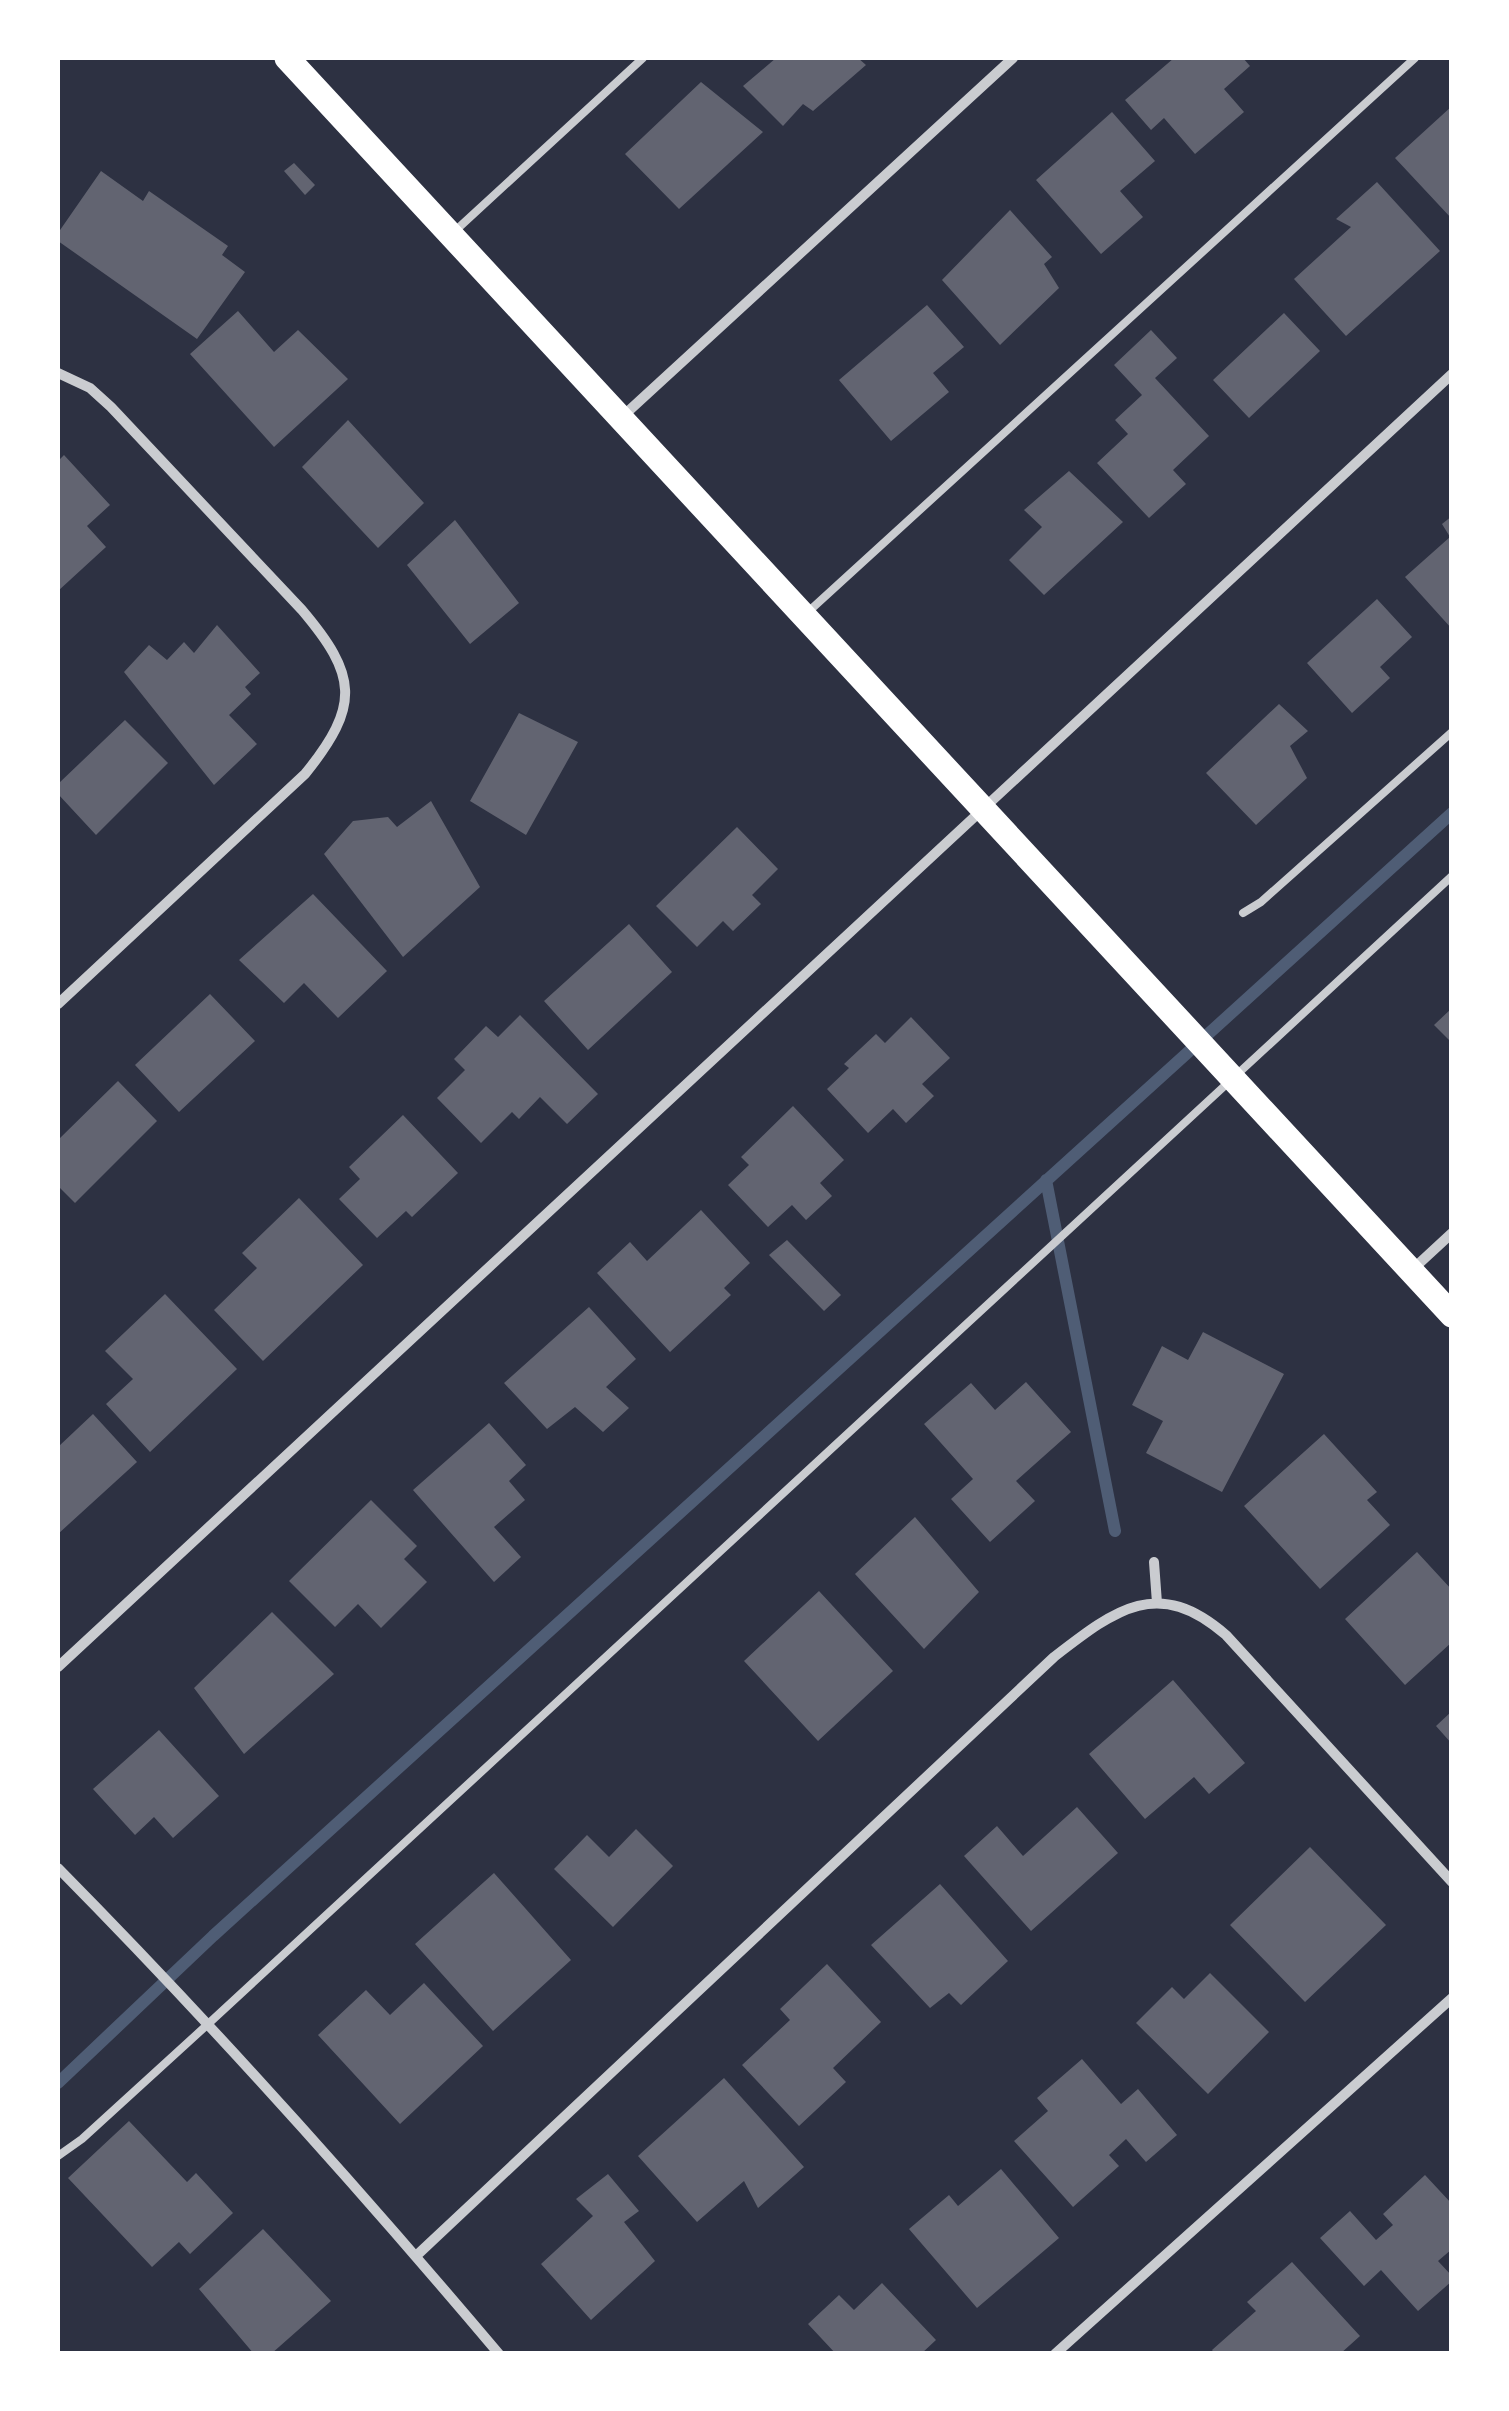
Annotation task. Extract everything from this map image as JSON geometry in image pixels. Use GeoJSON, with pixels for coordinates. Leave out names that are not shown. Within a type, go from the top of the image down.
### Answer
{"type":"FeatureCollection","features":[{"type":"Feature","properties":{"kind":"main road"},"geometry":{"type":"LineString","coordinates":[[288,58],[1452,1315]]}},
{"type":"Feature","properties":{"kind":"street"},"geometry":{"type":"LineString","coordinates":[[622,418],[1013,58]]}},
{"type":"Feature","properties":{"kind":"street"},"geometry":{"type":"LineString","coordinates":[[58,373],[90,388],[111,407],[331,645],[347,678],[341,720],[329,744],[305,774],[58,1004]]}},
{"type":"Feature","properties":{"kind":"street"},"geometry":{"type":"LineString","coordinates":[[58,1667],[1452,374]]}},
{"type":"Feature","properties":{"kind":"street"},"geometry":{"type":"LineString","coordinates":[[1411,1271],[1452,1233]]}},
{"type":"Feature","properties":{"kind":"street"},"geometry":{"type":"LineString","coordinates":[[1151,1604],[1154,1562]]}},
{"type":"Feature","properties":{"kind":"street"},"geometry":{"type":"LineString","coordinates":[[416,2256],[1054,1657],[1102,1622],[1151,1604],[1187,1606],[1226,1634],[1452,1882]]}},
{"type":"Feature","properties":{"kind":"street"},"geometry":{"type":"LineString","coordinates":[[58,1868],[168,1979],[499,2354]]}},
{"type":"Feature","properties":{"kind":"street"},"geometry":{"type":"LineString","coordinates":[[1055,2354],[1452,1998]]}},
{"type":"Feature","properties":{"kind":"lane"},"geometry":{"type":"LineString","coordinates":[[451,234],[643,58]]}},
{"type":"Feature","properties":{"kind":"lane"},"geometry":{"type":"LineString","coordinates":[[805,615],[1415,58]]}},
{"type":"Feature","properties":{"kind":"lane"},"geometry":{"type":"LineString","coordinates":[[1243,912],[1261,902],[1452,732]]}},
{"type":"Feature","properties":{"kind":"lane"},"geometry":{"type":"LineString","coordinates":[[58,2156],[208,2025],[1226,1071],[1452,876]]}},
{"type":"Feature","properties":{"kind":"building"},"geometry":{"type":"Polygon","coordinates":[[[776,58],[858,58],[866,65],[813,111],[803,104],[783,126],[743,86],[776,58]]]}},
{"type":"Feature","properties":{"kind":"building"},"geometry":{"type":"Polygon","coordinates":[[[1174,58],[1243,58],[1250,66],[1224,89],[1244,112],[1195,154],[1164,118],[1151,130],[1125,100],[1174,58]]]}},
{"type":"Feature","properties":{"kind":"building"},"geometry":{"type":"Polygon","coordinates":[[[701,82],[763,132],[679,209],[625,154],[701,82]]]}},
{"type":"Feature","properties":{"kind":"building"},"geometry":{"type":"Polygon","coordinates":[[[1452,106],[1452,219],[1395,158],[1452,106]]]}},
{"type":"Feature","properties":{"kind":"building"},"geometry":{"type":"Polygon","coordinates":[[[1112,112],[1155,161],[1120,191],[1143,217],[1101,254],[1036,180],[1112,112]]]}},
{"type":"Feature","properties":{"kind":"building"},"geometry":{"type":"Polygon","coordinates":[[[294,163],[315,185],[305,195],[284,171],[294,163]]]}},
{"type":"Feature","properties":{"kind":"building"},"geometry":{"type":"Polygon","coordinates":[[[101,171],[143,201],[149,191],[228,246],[222,255],[245,272],[197,339],[58,241],[58,233],[101,171]]]}},
{"type":"Feature","properties":{"kind":"building"},"geometry":{"type":"Polygon","coordinates":[[[1377,182],[1440,251],[1346,336],[1294,279],[1351,227],[1336,219],[1377,182]]]}},
{"type":"Feature","properties":{"kind":"building"},"geometry":{"type":"Polygon","coordinates":[[[1010,210],[1052,257],[1044,264],[1059,288],[1000,345],[942,280],[1010,210]]]}},
{"type":"Feature","properties":{"kind":"building"},"geometry":{"type":"Polygon","coordinates":[[[927,305],[964,347],[933,373],[949,392],[891,441],[839,380],[927,305]]]}},
{"type":"Feature","properties":{"kind":"building"},"geometry":{"type":"Polygon","coordinates":[[[238,311],[274,352],[298,330],[348,379],[274,447],[190,354],[238,311]]]}},
{"type":"Feature","properties":{"kind":"building"},"geometry":{"type":"Polygon","coordinates":[[[1284,313],[1320,351],[1249,418],[1213,380],[1284,313]]]}},
{"type":"Feature","properties":{"kind":"building"},"geometry":{"type":"Polygon","coordinates":[[[1151,330],[1177,358],[1155,378],[1209,436],[1173,470],[1186,484],[1149,518],[1097,463],[1128,434],[1115,420],[1142,395],[1114,365],[1151,330]]]}},
{"type":"Feature","properties":{"kind":"building"},"geometry":{"type":"Polygon","coordinates":[[[348,420],[424,503],[378,548],[302,467],[348,420]]]}},
{"type":"Feature","properties":{"kind":"building"},"geometry":{"type":"Polygon","coordinates":[[[64,455],[110,505],[87,526],[106,547],[58,591],[58,461],[64,455]]]}},
{"type":"Feature","properties":{"kind":"building"},"geometry":{"type":"Polygon","coordinates":[[[1069,471],[1123,522],[1044,595],[1009,560],[1042,527],[1024,510],[1069,471]]]}},
{"type":"Feature","properties":{"kind":"building"},"geometry":{"type":"Polygon","coordinates":[[[1452,516],[1452,629],[1405,577],[1450,537],[1442,524],[1452,516]]]}},
{"type":"Feature","properties":{"kind":"building"},"geometry":{"type":"Polygon","coordinates":[[[455,520],[519,603],[470,644],[407,565],[455,520]]]}},
{"type":"Feature","properties":{"kind":"building"},"geometry":{"type":"Polygon","coordinates":[[[1377,599],[1412,637],[1380,667],[1390,678],[1352,713],[1307,663],[1377,599]]]}},
{"type":"Feature","properties":{"kind":"building"},"geometry":{"type":"Polygon","coordinates":[[[217,625],[260,673],[245,687],[251,694],[229,715],[257,744],[214,785],[124,672],[149,645],[167,660],[184,642],[194,653],[217,625]]]}},
{"type":"Feature","properties":{"kind":"building"},"geometry":{"type":"Polygon","coordinates":[[[1279,704],[1308,731],[1290,746],[1307,778],[1256,825],[1206,773],[1279,704]]]}},
{"type":"Feature","properties":{"kind":"building"},"geometry":{"type":"Polygon","coordinates":[[[519,713],[578,742],[526,835],[470,801],[519,713]]]}},
{"type":"Feature","properties":{"kind":"building"},"geometry":{"type":"Polygon","coordinates":[[[125,720],[168,763],[96,835],[58,794],[58,784],[125,720]]]}},
{"type":"Feature","properties":{"kind":"building"},"geometry":{"type":"Polygon","coordinates":[[[431,801],[480,887],[403,957],[324,854],[353,821],[388,817],[397,827],[431,801]]]}},
{"type":"Feature","properties":{"kind":"building"},"geometry":{"type":"Polygon","coordinates":[[[737,827],[778,869],[752,895],[761,904],[733,931],[723,921],[697,947],[656,906],[737,827]]]}},
{"type":"Feature","properties":{"kind":"building"},"geometry":{"type":"Polygon","coordinates":[[[313,894],[387,971],[338,1018],[304,983],[284,1003],[239,960],[313,894]]]}},
{"type":"Feature","properties":{"kind":"building"},"geometry":{"type":"Polygon","coordinates":[[[629,924],[672,972],[588,1050],[544,1001],[629,924]]]}},
{"type":"Feature","properties":{"kind":"building"},"geometry":{"type":"Polygon","coordinates":[[[210,994],[255,1041],[179,1112],[135,1065],[210,994]]]}},
{"type":"Feature","properties":{"kind":"building"},"geometry":{"type":"Polygon","coordinates":[[[1452,1008],[1452,1043],[1434,1025],[1452,1008]]]}},
{"type":"Feature","properties":{"kind":"building"},"geometry":{"type":"Polygon","coordinates":[[[520,1015],[598,1094],[567,1124],[540,1097],[519,1119],[512,1112],[481,1143],[437,1098],[465,1070],[454,1059],[486,1026],[498,1037],[520,1015]]]}},
{"type":"Feature","properties":{"kind":"building"},"geometry":{"type":"Polygon","coordinates":[[[911,1017],[950,1058],[922,1084],[934,1096],[906,1123],[893,1109],[868,1133],[827,1089],[849,1068],[844,1064],[876,1034],[885,1043],[911,1017]]]}},
{"type":"Feature","properties":{"kind":"building"},"geometry":{"type":"Polygon","coordinates":[[[118,1081],[157,1121],[75,1203],[58,1186],[58,1140],[118,1081]]]}},
{"type":"Feature","properties":{"kind":"building"},"geometry":{"type":"Polygon","coordinates":[[[793,1106],[844,1160],[820,1183],[832,1196],[806,1220],[792,1205],[768,1227],[728,1185],[749,1165],[741,1157],[793,1106]]]}},
{"type":"Feature","properties":{"kind":"building"},"geometry":{"type":"Polygon","coordinates":[[[403,1115],[458,1173],[412,1217],[406,1211],[377,1238],[339,1199],[360,1179],[349,1167],[403,1115]]]}},
{"type":"Feature","properties":{"kind":"building"},"geometry":{"type":"Polygon","coordinates":[[[299,1198],[363,1265],[263,1361],[214,1310],[257,1268],[242,1253],[299,1198]]]}},
{"type":"Feature","properties":{"kind":"building"},"geometry":{"type":"Polygon","coordinates":[[[701,1210],[750,1263],[724,1288],[731,1295],[670,1352],[597,1273],[630,1242],[647,1261],[701,1210]]]}},
{"type":"Feature","properties":{"kind":"building"},"geometry":{"type":"Polygon","coordinates":[[[787,1240],[841,1295],[824,1311],[769,1255],[787,1240]]]}},
{"type":"Feature","properties":{"kind":"building"},"geometry":{"type":"Polygon","coordinates":[[[165,1294],[237,1369],[150,1452],[106,1404],[133,1379],[105,1351],[165,1294]]]}},
{"type":"Feature","properties":{"kind":"building"},"geometry":{"type":"Polygon","coordinates":[[[589,1307],[636,1359],[606,1387],[629,1408],[603,1432],[575,1407],[547,1429],[504,1383],[589,1307]]]}},
{"type":"Feature","properties":{"kind":"building"},"geometry":{"type":"Polygon","coordinates":[[[1203,1332],[1284,1374],[1222,1492],[1146,1453],[1163,1421],[1132,1405],[1162,1346],[1188,1360],[1203,1332]]]}},
{"type":"Feature","properties":{"kind":"building"},"geometry":{"type":"Polygon","coordinates":[[[1026,1382],[1071,1432],[1016,1481],[1035,1501],[990,1542],[951,1499],[973,1479],[924,1424],[971,1383],[995,1410],[1026,1382]]]}},
{"type":"Feature","properties":{"kind":"building"},"geometry":{"type":"Polygon","coordinates":[[[93,1414],[137,1462],[58,1534],[58,1447],[93,1414]]]}},
{"type":"Feature","properties":{"kind":"building"},"geometry":{"type":"Polygon","coordinates":[[[489,1423],[526,1465],[509,1481],[525,1500],[494,1527],[521,1557],[494,1582],[413,1490],[489,1423]]]}},
{"type":"Feature","properties":{"kind":"building"},"geometry":{"type":"Polygon","coordinates":[[[1324,1434],[1377,1492],[1367,1500],[1390,1525],[1320,1589],[1244,1506],[1324,1434]]]}},
{"type":"Feature","properties":{"kind":"building"},"geometry":{"type":"Polygon","coordinates":[[[371,1500],[417,1546],[404,1559],[427,1582],[381,1628],[358,1604],[335,1627],[289,1581],[371,1500]]]}},
{"type":"Feature","properties":{"kind":"building"},"geometry":{"type":"Polygon","coordinates":[[[915,1517],[979,1592],[924,1649],[855,1574],[915,1517]]]}},
{"type":"Feature","properties":{"kind":"building"},"geometry":{"type":"Polygon","coordinates":[[[1417,1552],[1452,1590],[1452,1642],[1405,1685],[1345,1619],[1417,1552]]]}},
{"type":"Feature","properties":{"kind":"building"},"geometry":{"type":"Polygon","coordinates":[[[819,1591],[893,1671],[818,1741],[744,1661],[819,1591]]]}},
{"type":"Feature","properties":{"kind":"building"},"geometry":{"type":"Polygon","coordinates":[[[272,1612],[334,1674],[244,1754],[194,1688],[272,1612]]]}},
{"type":"Feature","properties":{"kind":"building"},"geometry":{"type":"Polygon","coordinates":[[[1173,1680],[1245,1763],[1209,1794],[1194,1777],[1145,1819],[1089,1754],[1173,1680]]]}},
{"type":"Feature","properties":{"kind":"building"},"geometry":{"type":"Polygon","coordinates":[[[1452,1711],[1452,1744],[1436,1726],[1452,1711]]]}},
{"type":"Feature","properties":{"kind":"building"},"geometry":{"type":"Polygon","coordinates":[[[159,1730],[219,1796],[173,1838],[154,1817],[135,1835],[93,1789],[159,1730]]]}},
{"type":"Feature","properties":{"kind":"building"},"geometry":{"type":"Polygon","coordinates":[[[1077,1807],[1118,1853],[1031,1931],[964,1856],[997,1826],[1023,1856],[1077,1807]]]}},
{"type":"Feature","properties":{"kind":"building"},"geometry":{"type":"Polygon","coordinates":[[[636,1829],[673,1866],[613,1927],[554,1869],[587,1835],[609,1857],[636,1829]]]}},
{"type":"Feature","properties":{"kind":"building"},"geometry":{"type":"Polygon","coordinates":[[[1310,1847],[1386,1925],[1305,2002],[1230,1925],[1310,1847]]]}},
{"type":"Feature","properties":{"kind":"building"},"geometry":{"type":"Polygon","coordinates":[[[494,1873],[571,1960],[493,2031],[415,1944],[494,1873]]]}},
{"type":"Feature","properties":{"kind":"building"},"geometry":{"type":"Polygon","coordinates":[[[940,1884],[1008,1961],[961,2005],[949,1993],[930,2008],[871,1945],[940,1884]]]}},
{"type":"Feature","properties":{"kind":"building"},"geometry":{"type":"Polygon","coordinates":[[[827,1964],[881,2022],[833,2068],[846,2082],[799,2126],[742,2065],[790,2020],[780,2009],[827,1964]]]}},
{"type":"Feature","properties":{"kind":"building"},"geometry":{"type":"Polygon","coordinates":[[[1210,1973],[1269,2032],[1208,2094],[1136,2023],[1172,1987],[1184,1999],[1210,1973]]]}},
{"type":"Feature","properties":{"kind":"building"},"geometry":{"type":"Polygon","coordinates":[[[424,1983],[483,2046],[400,2124],[318,2035],[366,1990],[390,2015],[424,1983]]]}},
{"type":"Feature","properties":{"kind":"building"},"geometry":{"type":"Polygon","coordinates":[[[1082,2059],[1121,2104],[1138,2089],[1177,2135],[1146,2162],[1126,2139],[1109,2155],[1119,2166],[1073,2207],[1014,2141],[1048,2111],[1037,2098],[1082,2059]]]}},
{"type":"Feature","properties":{"kind":"building"},"geometry":{"type":"Polygon","coordinates":[[[724,2078],[804,2167],[758,2208],[744,2181],[697,2222],[638,2156],[724,2078]]]}},
{"type":"Feature","properties":{"kind":"building"},"geometry":{"type":"Polygon","coordinates":[[[129,2121],[187,2182],[196,2173],[233,2213],[190,2254],[179,2242],[152,2267],[68,2178],[129,2121]]]}},
{"type":"Feature","properties":{"kind":"building"},"geometry":{"type":"Polygon","coordinates":[[[1001,2169],[1059,2238],[977,2308],[909,2229],[949,2195],[958,2206],[1001,2169]]]}},
{"type":"Feature","properties":{"kind":"building"},"geometry":{"type":"Polygon","coordinates":[[[608,2174],[639,2211],[624,2222],[655,2261],[591,2320],[541,2264],[593,2216],[576,2199],[608,2174]]]}},
{"type":"Feature","properties":{"kind":"building"},"geometry":{"type":"Polygon","coordinates":[[[1425,2175],[1452,2204],[1452,2249],[1438,2261],[1452,2281],[1418,2311],[1381,2270],[1364,2286],[1320,2238],[1350,2211],[1376,2240],[1393,2225],[1383,2214],[1425,2175]]]}},
{"type":"Feature","properties":{"kind":"building"},"geometry":{"type":"Polygon","coordinates":[[[263,2229],[331,2301],[271,2354],[254,2354],[199,2289],[263,2229]]]}},
{"type":"Feature","properties":{"kind":"building"},"geometry":{"type":"Polygon","coordinates":[[[1292,2262],[1360,2336],[1340,2354],[1215,2354],[1212,2350],[1256,2311],[1247,2302],[1292,2262]]]}},
{"type":"Feature","properties":{"kind":"building"},"geometry":{"type":"Polygon","coordinates":[[[882,2283],[936,2340],[921,2354],[836,2354],[808,2324],[839,2295],[854,2310],[882,2283]]]}},
{"type":"Feature","properties":{"kind":"waterway"},"geometry":{"type":"LineString","coordinates":[[58,2083],[213,1936],[1452,813]]}},
{"type":"Feature","properties":{"kind":"waterway"},"geometry":{"type":"LineString","coordinates":[[1046,1180],[1115,1531]]}}]}
